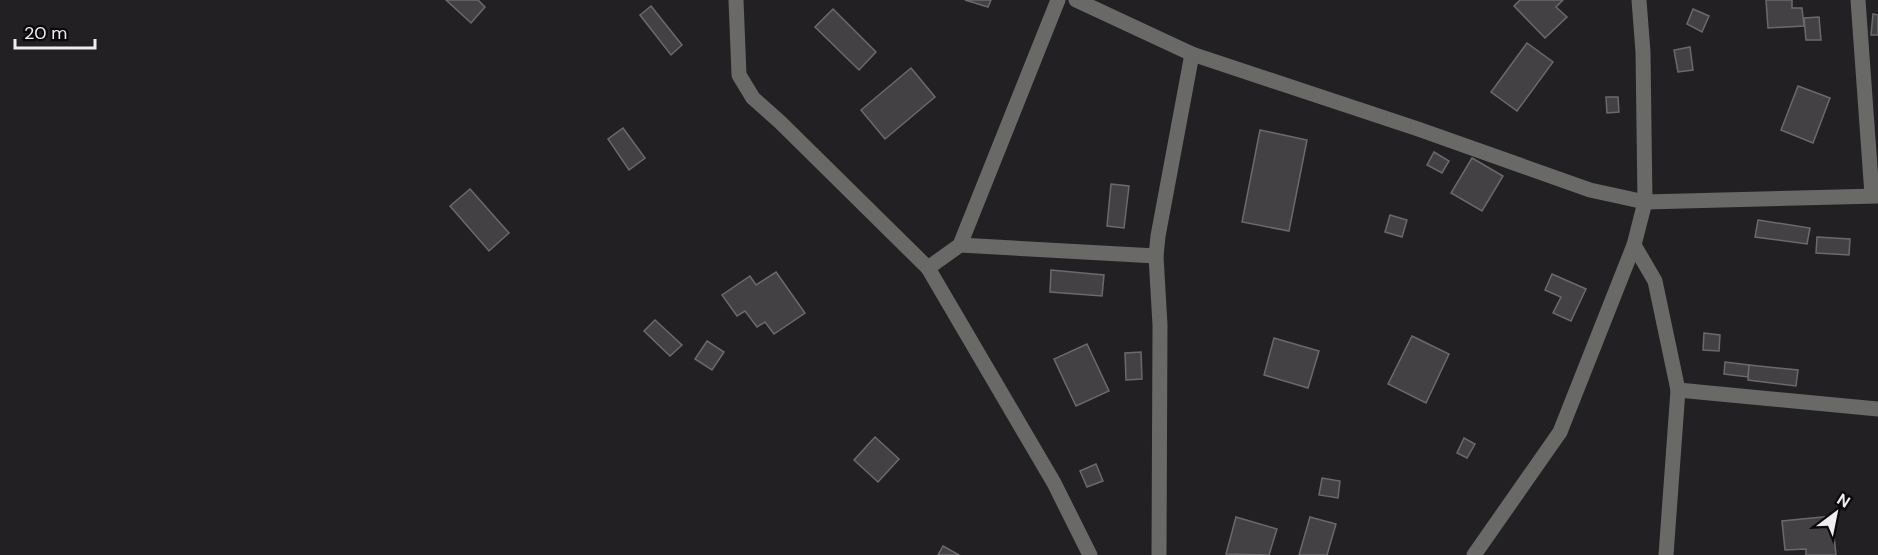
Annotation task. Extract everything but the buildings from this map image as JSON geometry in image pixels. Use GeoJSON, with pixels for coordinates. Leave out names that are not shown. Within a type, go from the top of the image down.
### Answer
{"type":"FeatureCollection","features":[{"type":"Feature","properties":{"kind":"street"},"geometry":{"type":"LineString","coordinates":[[736,0],[740,75],[753,98],[928,268],[1054,483],[1090,555]]}},
{"type":"Feature","properties":{"kind":"street"},"geometry":{"type":"LineString","coordinates":[[928,268],[960,245],[1058,0]]}},
{"type":"Feature","properties":{"kind":"street"},"geometry":{"type":"LineString","coordinates":[[1076,0],[1192,54],[1418,129],[1590,190],[1645,202],[1875,195],[1858,0]]}},
{"type":"Feature","properties":{"kind":"street"},"geometry":{"type":"LineString","coordinates":[[1474,555],[1560,432],[1634,245],[1645,202],[1643,52],[1639,0]]}},
{"type":"Feature","properties":{"kind":"street"},"geometry":{"type":"LineString","coordinates":[[1159,555],[1160,325],[1156,256],[1192,54]]}},
{"type":"Feature","properties":{"kind":"street"},"geometry":{"type":"LineString","coordinates":[[960,245],[1156,256]]}},
{"type":"Feature","properties":{"kind":"street"},"geometry":{"type":"LineString","coordinates":[[1634,245],[1655,281],[1678,390],[1666,555]]}},
{"type":"Feature","properties":{"kind":"street"},"geometry":{"type":"LineString","coordinates":[[1678,390],[1878,409]]}}]}
